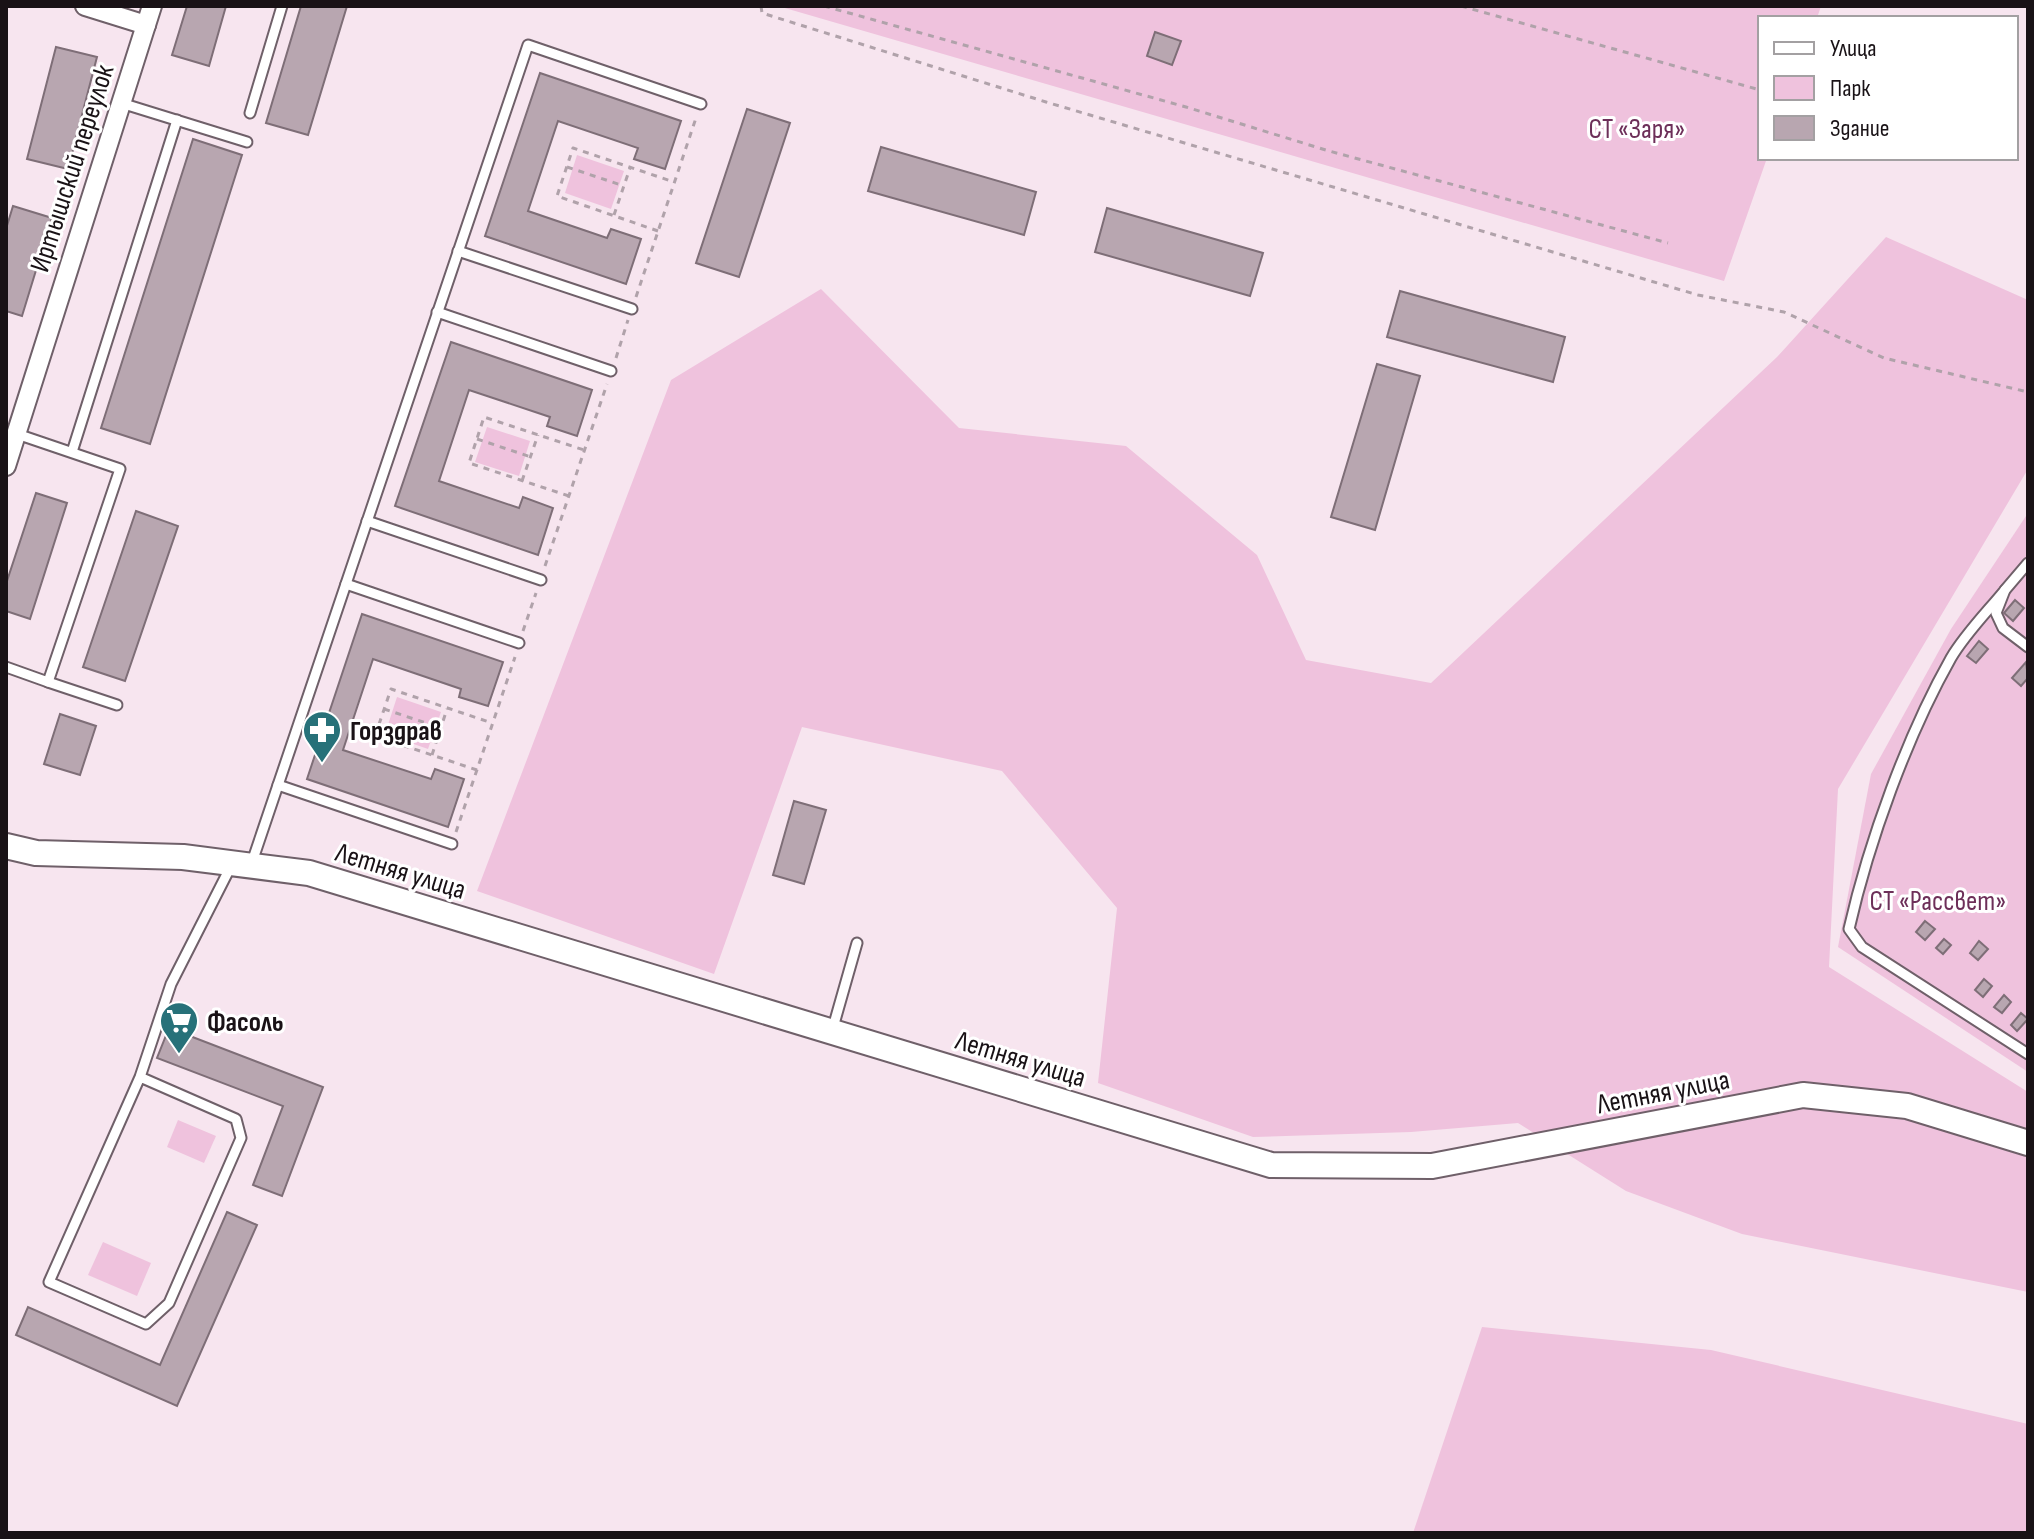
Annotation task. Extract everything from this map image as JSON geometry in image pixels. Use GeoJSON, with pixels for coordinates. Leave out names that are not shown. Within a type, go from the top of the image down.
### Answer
{"type":"FeatureCollection","features":[{"type":"Feature","properties":{"kind":"street"},"geometry":{"type":"LineString","coordinates":[[85,6],[146,25]]}},
{"type":"Feature","properties":{"kind":"street","name":"Иртышский переулок"},"geometry":{"type":"LineString","coordinates":[[6,466],[152,6]]}},
{"type":"Feature","properties":{"kind":"street","name":"Летняя улица"},"geometry":{"type":"LineString","coordinates":[[6,846],[36,853],[183,857],[309,873],[1271,1165],[1432,1166],[1803,1095],[1907,1106],[2028,1143]]}},
{"type":"Feature","properties":{"kind":"lane"},"geometry":{"type":"LineString","coordinates":[[250,113],[282,6]]}},
{"type":"Feature","properties":{"kind":"lane"},"geometry":{"type":"LineString","coordinates":[[140,1077],[236,1119],[241,1138],[169,1303],[146,1324],[49,1282],[140,1077],[171,984],[242,864],[278,785],[528,45],[701,104]]}},
{"type":"Feature","properties":{"kind":"lane"},"geometry":{"type":"LineString","coordinates":[[121,103],[247,142]]}},
{"type":"Feature","properties":{"kind":"lane"},"geometry":{"type":"LineString","coordinates":[[72,452],[177,120]]}},
{"type":"Feature","properties":{"kind":"lane"},"geometry":{"type":"LineString","coordinates":[[458,251],[632,309]]}},
{"type":"Feature","properties":{"kind":"lane"},"geometry":{"type":"LineString","coordinates":[[437,312],[611,371]]}},
{"type":"Feature","properties":{"kind":"lane"},"geometry":{"type":"LineString","coordinates":[[17,434],[120,469],[48,682]]}},
{"type":"Feature","properties":{"kind":"lane"},"geometry":{"type":"LineString","coordinates":[[367,521],[541,580]]}},
{"type":"Feature","properties":{"kind":"lane"},"geometry":{"type":"LineString","coordinates":[[2028,563],[1952,655],[1914,733],[1862,872],[1849,929],[1862,947],[2028,1054]]}},
{"type":"Feature","properties":{"kind":"lane"},"geometry":{"type":"LineString","coordinates":[[346,584],[519,643]]}},
{"type":"Feature","properties":{"kind":"lane"},"geometry":{"type":"LineString","coordinates":[[2005,590],[1996,613],[2003,628],[2028,647]]}},
{"type":"Feature","properties":{"kind":"lane"},"geometry":{"type":"LineString","coordinates":[[6,667],[117,705]]}},
{"type":"Feature","properties":{"kind":"lane"},"geometry":{"type":"LineString","coordinates":[[278,785],[452,844]]}},
{"type":"Feature","properties":{"kind":"lane"},"geometry":{"type":"LineString","coordinates":[[832,1031],[857,943]]}},
{"type":"Feature","properties":{"kind":"path"},"geometry":{"type":"LineString","coordinates":[[761,6],[762,13],[1061,106],[1698,295],[1784,312],[1884,358],[2028,392]]}},
{"type":"Feature","properties":{"kind":"path"},"geometry":{"type":"LineString","coordinates":[[824,6],[1186,107],[1329,151],[1668,243]]}},
{"type":"Feature","properties":{"kind":"path"},"geometry":{"type":"LineString","coordinates":[[1461,6],[1758,89]]}},
{"type":"Feature","properties":{"kind":"path"},"geometry":{"type":"LineString","coordinates":[[452,844],[701,104]]}},
{"type":"Feature","properties":{"kind":"path"},"geometry":{"type":"LineString","coordinates":[[658,231],[557,196],[573,148],[675,182]]}},
{"type":"Feature","properties":{"kind":"path"},"geometry":{"type":"LineString","coordinates":[[567,167],[624,186]]}},
{"type":"Feature","properties":{"kind":"path"},"geometry":{"type":"LineString","coordinates":[[614,215],[630,168]]}},
{"type":"Feature","properties":{"kind":"path"},"geometry":{"type":"LineString","coordinates":[[569,496],[469,463],[484,417],[584,450]]}},
{"type":"Feature","properties":{"kind":"path"},"geometry":{"type":"LineString","coordinates":[[522,481],[538,435]]}},
{"type":"Feature","properties":{"kind":"path"},"geometry":{"type":"LineString","coordinates":[[477,439],[531,457]]}},
{"type":"Feature","properties":{"kind":"path"},"geometry":{"type":"LineString","coordinates":[[477,770],[375,736],[391,689],[492,723]]}},
{"type":"Feature","properties":{"kind":"path"},"geometry":{"type":"LineString","coordinates":[[432,755],[448,708]]}},
{"type":"Feature","properties":{"kind":"path"},"geometry":{"type":"LineString","coordinates":[[384,709],[441,728]]}},
{"type":"Feature","properties":{"kind":"green space","name":"СТ «Заря»"},"geometry":{"type":"Polygon","coordinates":[[[778,6],[1821,6],[1818,16],[1758,16],[1758,160],[1766,160],[1724,281],[778,6]]]}},
{"type":"Feature","properties":{"kind":"green space"},"geometry":{"type":"Polygon","coordinates":[[[577,155],[624,171],[611,209],[565,193],[577,155]]]}},
{"type":"Feature","properties":{"kind":"green space"},"geometry":{"type":"Polygon","coordinates":[[[1886,237],[2028,300],[2028,469],[1838,789],[1829,967],[2028,1092],[2028,1292],[1742,1234],[1626,1191],[1518,1123],[1411,1132],[1253,1137],[1098,1083],[1117,908],[1002,771],[802,727],[714,974],[477,891],[671,380],[821,289],[959,428],[1126,446],[1257,555],[1306,660],[1431,683],[1777,357],[1886,237]]]}},
{"type":"Feature","properties":{"kind":"green space"},"geometry":{"type":"Polygon","coordinates":[[[487,427],[530,441],[519,476],[475,462],[487,427]]]}},
{"type":"Feature","properties":{"kind":"green space","name":"СТ «Рассвет»"},"geometry":{"type":"Polygon","coordinates":[[[2028,513],[2028,1072],[1838,947],[1871,774],[1951,629],[2028,513]]]}},
{"type":"Feature","properties":{"kind":"green space"},"geometry":{"type":"Polygon","coordinates":[[[397,697],[441,712],[428,749],[385,734],[397,697]]]}},
{"type":"Feature","properties":{"kind":"green space"},"geometry":{"type":"Polygon","coordinates":[[[178,1120],[216,1136],[204,1163],[167,1147],[178,1120]]]}},
{"type":"Feature","properties":{"kind":"green space"},"geometry":{"type":"Polygon","coordinates":[[[103,1242],[151,1263],[137,1296],[88,1275],[103,1242]]]}},
{"type":"Feature","properties":{"kind":"green space"},"geometry":{"type":"Polygon","coordinates":[[[1482,1327],[1711,1350],[2028,1424],[2028,1533],[1413,1533],[1482,1327]]]}},
{"type":"Feature","properties":{"kind":"building"},"geometry":{"type":"Polygon","coordinates":[[[187,6],[226,6],[209,66],[172,55],[187,6]]]}},
{"type":"Feature","properties":{"kind":"building"},"geometry":{"type":"Polygon","coordinates":[[[301,6],[347,6],[308,135],[266,123],[301,6]]]}},
{"type":"Feature","properties":{"kind":"building"},"geometry":{"type":"Polygon","coordinates":[[[1155,32],[1181,41],[1172,65],[1147,56],[1155,32]]]}},
{"type":"Feature","properties":{"kind":"building"},"geometry":{"type":"Polygon","coordinates":[[[56,47],[97,57],[68,169],[27,159],[56,47]]]}},
{"type":"Feature","properties":{"kind":"building"},"geometry":{"type":"Polygon","coordinates":[[[540,73],[681,121],[665,169],[634,159],[638,148],[558,121],[528,211],[607,238],[611,229],[641,239],[626,284],[485,236],[540,73]]]}},
{"type":"Feature","properties":{"kind":"building"},"geometry":{"type":"Polygon","coordinates":[[[747,109],[790,123],[739,277],[696,263],[747,109]]]}},
{"type":"Feature","properties":{"kind":"building"},"geometry":{"type":"Polygon","coordinates":[[[193,139],[242,155],[150,444],[101,428],[193,139]]]}},
{"type":"Feature","properties":{"kind":"building"},"geometry":{"type":"Polygon","coordinates":[[[881,147],[1036,192],[1024,235],[868,191],[881,147]]]}},
{"type":"Feature","properties":{"kind":"building"},"geometry":{"type":"Polygon","coordinates":[[[13,206],[52,218],[22,316],[6,311],[6,229],[13,206]]]}},
{"type":"Feature","properties":{"kind":"building"},"geometry":{"type":"Polygon","coordinates":[[[1107,208],[1263,253],[1250,296],[1095,252],[1107,208]]]}},
{"type":"Feature","properties":{"kind":"building"},"geometry":{"type":"Polygon","coordinates":[[[1400,291],[1565,337],[1553,382],[1387,337],[1400,291]]]}},
{"type":"Feature","properties":{"kind":"building"},"geometry":{"type":"Polygon","coordinates":[[[451,342],[592,390],[577,436],[547,426],[550,417],[469,390],[439,481],[519,508],[523,497],[553,508],[538,555],[395,506],[451,342]]]}},
{"type":"Feature","properties":{"kind":"building"},"geometry":{"type":"Polygon","coordinates":[[[1377,364],[1420,376],[1375,530],[1331,517],[1377,364]]]}},
{"type":"Feature","properties":{"kind":"building"},"geometry":{"type":"Polygon","coordinates":[[[36,493],[67,503],[30,619],[6,611],[6,584],[36,493]]]}},
{"type":"Feature","properties":{"kind":"building"},"geometry":{"type":"Polygon","coordinates":[[[136,511],[178,526],[125,681],[83,667],[136,511]]]}},
{"type":"Feature","properties":{"kind":"building"},"geometry":{"type":"Polygon","coordinates":[[[2015,600],[2024,608],[2013,621],[2004,613],[2015,600]]]}},
{"type":"Feature","properties":{"kind":"building"},"geometry":{"type":"Polygon","coordinates":[[[362,614],[503,662],[488,706],[459,697],[461,689],[373,659],[343,750],[431,779],[435,769],[464,779],[448,827],[307,779],[362,614]]]}},
{"type":"Feature","properties":{"kind":"building"},"geometry":{"type":"Polygon","coordinates":[[[1979,641],[1988,649],[1976,663],[1967,656],[1979,641]]]}},
{"type":"Feature","properties":{"kind":"building"},"geometry":{"type":"Polygon","coordinates":[[[2026,662],[2028,678],[2021,686],[2012,678],[2026,662]]]}},
{"type":"Feature","properties":{"kind":"building"},"geometry":{"type":"Polygon","coordinates":[[[60,714],[96,726],[80,775],[44,764],[60,714]]]}},
{"type":"Feature","properties":{"kind":"building"},"geometry":{"type":"Polygon","coordinates":[[[794,801],[826,810],[804,884],[773,875],[794,801]]]}},
{"type":"Feature","properties":{"kind":"building"},"geometry":{"type":"Polygon","coordinates":[[[1925,921],[1935,929],[1925,940],[1916,932],[1925,921]]]}},
{"type":"Feature","properties":{"kind":"building"},"geometry":{"type":"Polygon","coordinates":[[[1944,939],[1951,945],[1943,954],[1936,948],[1944,939]]]}},
{"type":"Feature","properties":{"kind":"building"},"geometry":{"type":"Polygon","coordinates":[[[1979,941],[1988,949],[1978,960],[1970,953],[1979,941]]]}},
{"type":"Feature","properties":{"kind":"building"},"geometry":{"type":"Polygon","coordinates":[[[1984,979],[1992,986],[1983,997],[1975,990],[1984,979]]]}},
{"type":"Feature","properties":{"kind":"building"},"geometry":{"type":"Polygon","coordinates":[[[2004,995],[2011,1002],[2002,1013],[1994,1007],[2004,995]]]}},
{"type":"Feature","properties":{"kind":"building"},"geometry":{"type":"Polygon","coordinates":[[[2021,1013],[2028,1019],[2017,1031],[2011,1025],[2021,1013]]]}},
{"type":"Feature","properties":{"kind":"building"},"geometry":{"type":"Polygon","coordinates":[[[169,1028],[323,1087],[282,1196],[253,1185],[283,1106],[157,1058],[169,1028]]]}},
{"type":"Feature","properties":{"kind":"building"},"geometry":{"type":"Polygon","coordinates":[[[227,1212],[257,1225],[177,1406],[16,1335],[28,1307],[160,1365],[227,1212]]]}},
{"type":"Feature","properties":{"kind":"place","name":"Горздрав"},"geometry":{"type":"Point","coordinates":[322,764]}},
{"type":"Feature","properties":{"kind":"place","name":"Фасоль"},"geometry":{"type":"Point","coordinates":[179,1055]}}]}
